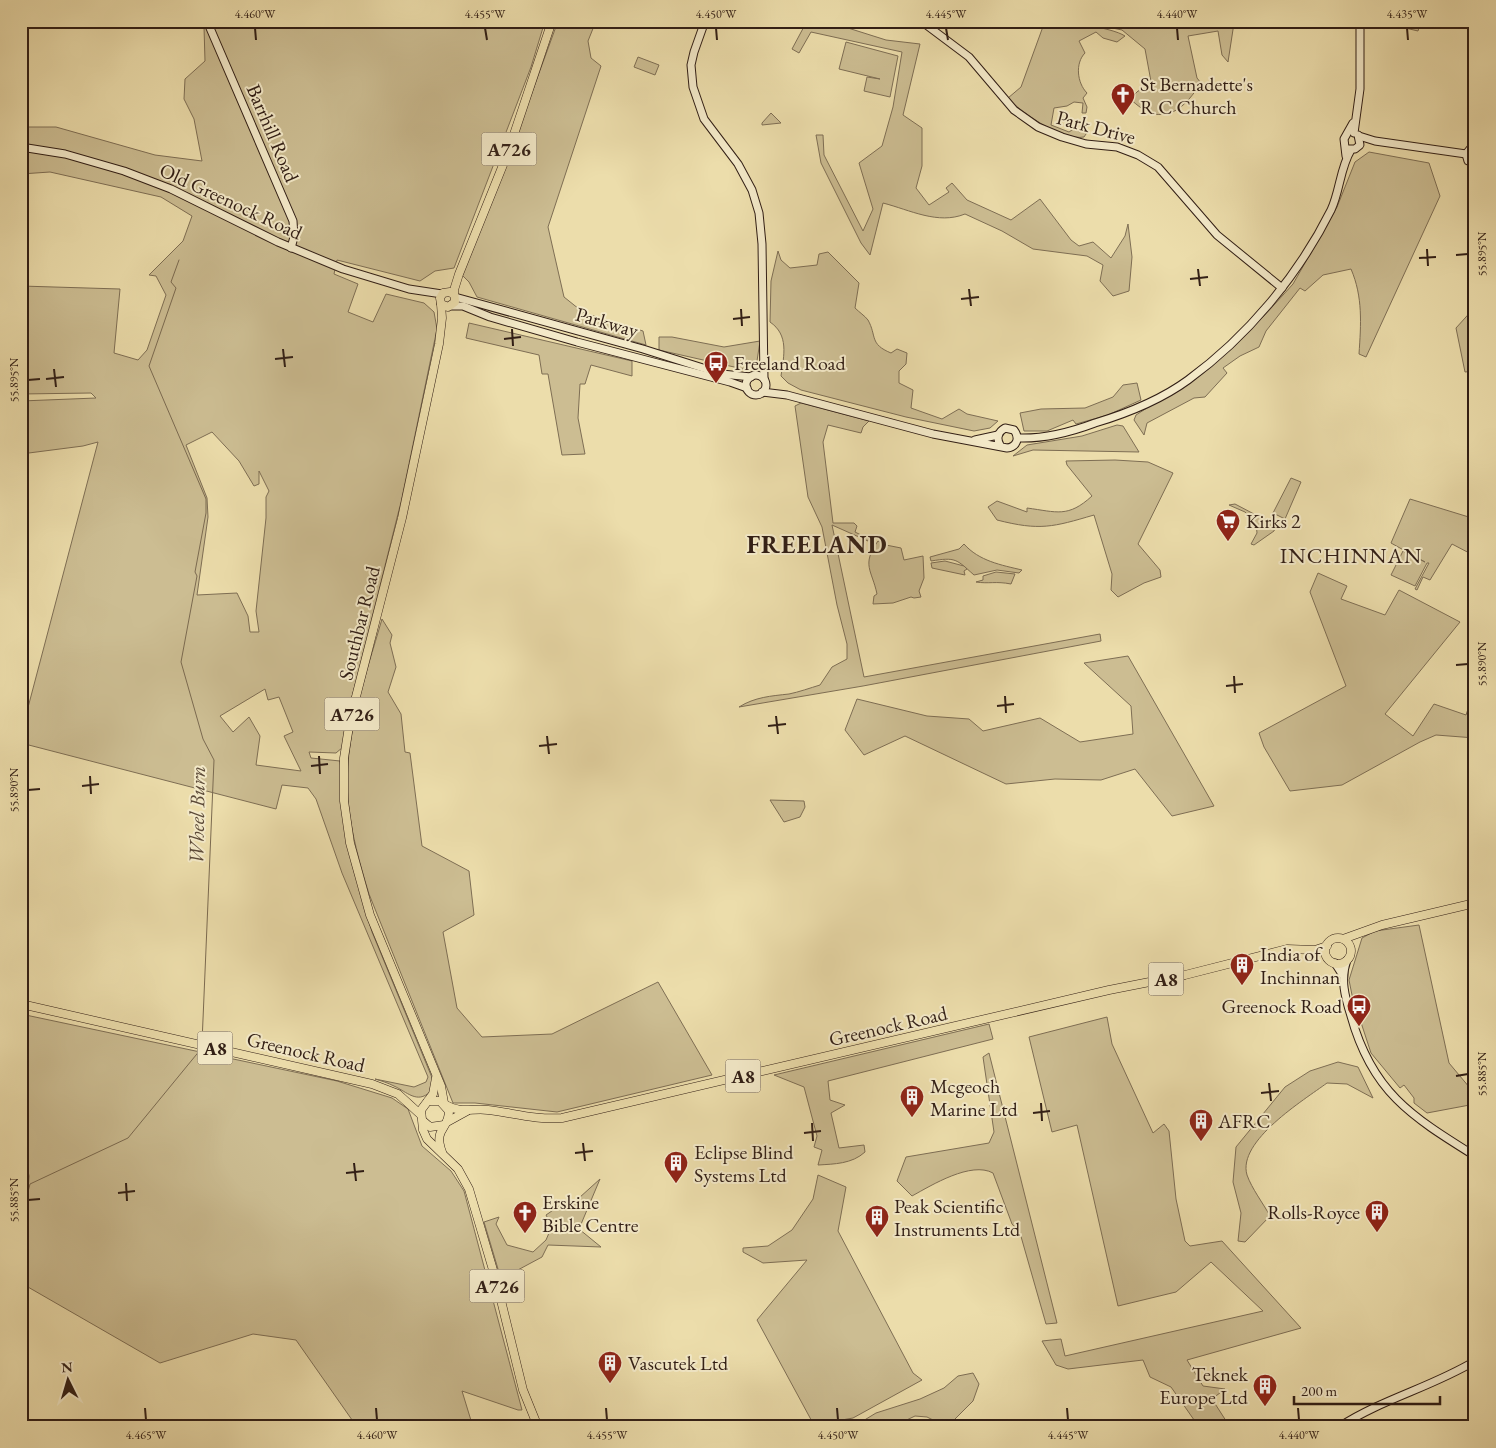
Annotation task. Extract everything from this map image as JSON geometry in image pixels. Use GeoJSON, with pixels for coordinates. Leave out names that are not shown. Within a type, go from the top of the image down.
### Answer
{"type":"FeatureCollection","features":[{"type":"Feature","properties":{"kind":"main road","name":"A726"},"geometry":{"type":"LineString","coordinates":[[454,296],[459,274],[507,155],[552,21]]}},
{"type":"Feature","properties":{"kind":"main road","name":"A726"},"geometry":{"type":"LineString","coordinates":[[441,298],[459,274]]}},
{"type":"Feature","properties":{"kind":"main road"},"geometry":{"type":"LineString","coordinates":[[451,306],[445,307],[441,298],[450,292],[454,296]]}},
{"type":"Feature","properties":{"kind":"main road","name":"Southbar Road"},"geometry":{"type":"LineString","coordinates":[[439,344],[454,296]]}},
{"type":"Feature","properties":{"kind":"main road","name":"Southbar Road"},"geometry":{"type":"LineString","coordinates":[[441,298],[442,318],[439,344],[402,518],[350,720],[344,758],[344,801],[350,843],[368,906],[436,1078],[441,1086],[445,1104]]}},
{"type":"Feature","properties":{"kind":"main road","name":"A8"},"geometry":{"type":"LineString","coordinates":[[1327,946],[1334,939],[1359,935],[1382,925],[1475,903]]}},
{"type":"Feature","properties":{"kind":"main road"},"geometry":{"type":"LineString","coordinates":[[1335,963],[1347,960],[1351,948],[1359,935]]}},
{"type":"Feature","properties":{"kind":"main road"},"geometry":{"type":"LineString","coordinates":[[1343,939],[1351,948]]}},
{"type":"Feature","properties":{"kind":"main road"},"geometry":{"type":"LineString","coordinates":[[1327,946],[1328,958]]}},
{"type":"Feature","properties":{"kind":"main road","name":"Greenock Road"},"geometry":{"type":"LineString","coordinates":[[445,1104],[457,1110],[480,1109],[534,1118],[562,1118],[1109,990],[1185,975],[1272,952],[1297,948],[1315,950],[1327,946]]}},
{"type":"Feature","properties":{"kind":"main road","name":"Greenock Road"},"geometry":{"type":"LineString","coordinates":[[1315,950],[1328,958]]}},
{"type":"Feature","properties":{"kind":"main road","name":"A8"},"geometry":{"type":"LineString","coordinates":[[1328,958],[1335,963]]}},
{"type":"Feature","properties":{"kind":"main road","name":"Greenock Road"},"geometry":{"type":"LineString","coordinates":[[21,1004],[372,1084],[406,1099],[427,1102]]}},
{"type":"Feature","properties":{"kind":"main road"},"geometry":{"type":"LineString","coordinates":[[436,1078],[434,1091],[427,1102],[422,1118],[430,1128],[445,1124]]}},
{"type":"Feature","properties":{"kind":"main road","name":"Greenock Road"},"geometry":{"type":"LineString","coordinates":[[406,1099],[422,1118]]}},
{"type":"Feature","properties":{"kind":"main road"},"geometry":{"type":"LineString","coordinates":[[427,1102],[436,1100],[445,1104],[449,1115],[438,1139],[442,1152]]}},
{"type":"Feature","properties":{"kind":"main road","name":"Greenock Road"},"geometry":{"type":"LineString","coordinates":[[445,1124],[467,1111]]}},
{"type":"Feature","properties":{"kind":"main road","name":"A726"},"geometry":{"type":"LineString","coordinates":[[422,1118],[423,1130],[427,1139],[458,1169],[469,1189],[496,1280],[523,1390],[538,1427]]}},
{"type":"Feature","properties":{"kind":"street","name":"Barrhill Road"},"geometry":{"type":"LineString","coordinates":[[207,21],[293,221],[294,237],[291,248]]}},
{"type":"Feature","properties":{"kind":"street"},"geometry":{"type":"LineString","coordinates":[[705,21],[691,65],[693,87],[704,119],[732,154],[756,201],[762,244],[766,387],[762,392]]}},
{"type":"Feature","properties":{"kind":"street","name":"Park Drive"},"geometry":{"type":"LineString","coordinates":[[921,21],[969,57],[1014,110],[1038,127],[1070,140],[1122,149],[1148,159],[1174,183],[1217,235],[1282,288]]}},
{"type":"Feature","properties":{"kind":"street"},"geometry":{"type":"LineString","coordinates":[[1349,148],[1357,148],[1354,120],[1360,89],[1360,21]]}},
{"type":"Feature","properties":{"kind":"street"},"geometry":{"type":"LineString","coordinates":[[1018,438],[1034,438],[1081,428],[1115,417],[1187,381],[1236,341],[1282,288],[1308,251],[1331,209],[1349,148],[1344,139],[1355,136],[1375,141],[1466,154]]}},
{"type":"Feature","properties":{"kind":"street","name":"Old Greenock Road"},"geometry":{"type":"LineString","coordinates":[[21,146],[86,159],[146,179],[188,197],[291,248],[374,279],[441,298]]}},
{"type":"Feature","properties":{"kind":"street"},"geometry":{"type":"LineString","coordinates":[[1466,154],[1470,149],[1475,148]]}},
{"type":"Feature","properties":{"kind":"street"},"geometry":{"type":"LineString","coordinates":[[1466,154],[1468,161],[1475,163]]}},
{"type":"Feature","properties":{"kind":"street","name":"Parkway"},"geometry":{"type":"LineString","coordinates":[[454,296],[728,375],[751,377]]}},
{"type":"Feature","properties":{"kind":"street","name":"Parkway"},"geometry":{"type":"LineString","coordinates":[[451,306],[462,306],[498,319],[747,388]]}},
{"type":"Feature","properties":{"kind":"street"},"geometry":{"type":"LineString","coordinates":[[765,358],[748,381],[747,388],[753,394],[762,392],[787,395],[962,440],[1010,448],[1016,444],[1018,438],[1016,432],[1008,428],[1002,430],[998,435],[979,440],[962,440]]}},
{"type":"Feature","properties":{"kind":"street"},"geometry":{"type":"LineString","coordinates":[[751,377],[758,376],[787,395]]}},
{"type":"Feature","properties":{"kind":"street"},"geometry":{"type":"LineString","coordinates":[[998,435],[1000,445]]}},
{"type":"Feature","properties":{"kind":"street"},"geometry":{"type":"LineString","coordinates":[[1342,974],[1347,960]]}},
{"type":"Feature","properties":{"kind":"street"},"geometry":{"type":"LineString","coordinates":[[1335,963],[1342,974],[1346,999],[1358,1040],[1376,1076],[1408,1111],[1475,1156]]}},
{"type":"Feature","properties":{"kind":"street"},"geometry":{"type":"LineString","coordinates":[[1340,1427],[1370,1409],[1448,1376],[1475,1361]]}},
{"type":"Feature","properties":{"kind":"shaded area"},"geometry":{"type":"Polygon","coordinates":[[[201,21],[545,21],[531,67],[454,268],[435,271],[420,281],[337,260],[334,274],[358,284],[348,312],[373,322],[386,294],[424,303],[434,312],[437,329],[401,502],[347,717],[343,747],[336,753],[309,752],[311,758],[340,761],[352,864],[372,932],[433,1080],[430,1092],[421,1097],[412,1096],[392,1085],[375,1079],[414,1087],[426,1082],[428,1077],[342,873],[316,799],[308,788],[282,785],[276,809],[21,743],[21,734],[98,442],[83,446],[21,454],[21,401],[96,398],[91,393],[21,394],[21,286],[120,289],[114,353],[138,360],[147,350],[166,295],[156,276],[149,275],[183,241],[192,216],[161,197],[50,172],[21,174],[21,127],[56,127],[155,155],[202,161],[194,119],[184,99],[185,79],[205,61],[204,27],[201,21]],[[212,432],[186,445],[207,498],[208,517],[197,595],[237,593],[248,616],[250,632],[259,632],[256,611],[266,518],[266,497],[269,491],[259,471],[259,484],[254,486],[239,461],[212,432]],[[265,689],[220,716],[233,732],[249,717],[260,736],[256,765],[301,771],[284,736],[293,732],[279,697],[268,700],[265,689]]]}},
{"type":"Feature","properties":{"kind":"shaded area"},"geometry":{"type":"Polygon","coordinates":[[[558,21],[596,21],[588,41],[591,58],[601,66],[548,227],[564,297],[584,313],[643,331],[646,345],[477,297],[469,282],[462,275],[495,194],[558,21]]]}},
{"type":"Feature","properties":{"kind":"shaded area"},"geometry":{"type":"Polygon","coordinates":[[[807,21],[829,22],[886,40],[920,44],[903,115],[922,128],[922,166],[916,188],[929,205],[949,192],[946,188],[952,183],[967,200],[1011,220],[1040,199],[1071,240],[1079,246],[1093,242],[1111,258],[1125,236],[1128,224],[1132,257],[1129,291],[1113,296],[1100,281],[1103,265],[1087,256],[1033,249],[1002,231],[965,214],[945,218],[934,217],[883,203],[870,255],[861,243],[821,163],[816,135],[823,135],[824,155],[863,231],[873,209],[859,163],[882,146],[893,107],[902,52],[811,32],[799,53],[792,49],[807,21]]]}},
{"type":"Feature","properties":{"kind":"shaded area"},"geometry":{"type":"Polygon","coordinates":[[[1045,21],[1098,27],[1125,36],[1117,42],[1103,38],[1096,32],[1079,41],[1085,53],[1080,62],[1078,73],[1081,84],[1087,93],[1083,98],[1087,107],[1086,113],[1082,113],[1083,103],[1074,102],[1067,106],[1054,108],[1051,125],[1069,132],[1075,128],[1079,132],[1084,129],[1088,131],[1084,137],[1065,135],[1043,125],[1022,111],[1008,98],[1021,87],[1045,21]]]}},
{"type":"Feature","properties":{"kind":"shaded area"},"geometry":{"type":"Polygon","coordinates":[[[1099,21],[1234,21],[1228,62],[1222,55],[1218,31],[1188,36],[1197,78],[1201,83],[1187,101],[1176,110],[1170,113],[1154,114],[1141,108],[1130,99],[1138,91],[1152,87],[1145,49],[1122,30],[1098,25],[1099,21]]]}},
{"type":"Feature","properties":{"kind":"shaded area"},"geometry":{"type":"Polygon","coordinates":[[[1400,21],[1421,21],[1418,31],[1397,26],[1400,21]]]}},
{"type":"Feature","properties":{"kind":"shaded area"},"geometry":{"type":"Polygon","coordinates":[[[846,42],[898,56],[890,97],[864,91],[867,77],[880,79],[839,69],[846,42]]]}},
{"type":"Feature","properties":{"kind":"shaded area"},"geometry":{"type":"Polygon","coordinates":[[[638,57],[659,65],[655,75],[634,67],[638,57]]]}},
{"type":"Feature","properties":{"kind":"shaded area"},"geometry":{"type":"Polygon","coordinates":[[[771,113],[781,123],[762,125],[762,123],[771,113]]]}},
{"type":"Feature","properties":{"kind":"shaded area"},"geometry":{"type":"Polygon","coordinates":[[[1369,152],[1429,163],[1440,196],[1366,357],[1359,354],[1361,321],[1358,290],[1351,269],[1323,275],[1305,291],[1300,288],[1266,331],[1259,347],[1240,356],[1223,368],[1227,373],[1205,397],[1194,398],[1147,423],[1144,435],[1134,420],[1136,415],[1195,377],[1264,316],[1293,284],[1337,207],[1355,162],[1369,152]]]}},
{"type":"Feature","properties":{"kind":"shaded area"},"geometry":{"type":"Polygon","coordinates":[[[778,251],[781,260],[790,268],[817,265],[819,254],[828,252],[859,283],[855,308],[868,320],[876,343],[891,353],[897,349],[907,353],[906,364],[899,371],[899,383],[913,390],[911,408],[942,419],[959,409],[967,414],[998,421],[990,428],[974,431],[906,417],[801,390],[788,383],[781,376],[784,353],[783,339],[776,327],[770,322],[771,281],[778,251]]]}},
{"type":"Feature","properties":{"kind":"shaded area"},"geometry":{"type":"Polygon","coordinates":[[[1475,307],[1475,371],[1465,372],[1456,328],[1475,307]]]}},
{"type":"Feature","properties":{"kind":"shaded area"},"geometry":{"type":"Polygon","coordinates":[[[469,323],[632,361],[632,376],[591,365],[585,384],[580,384],[578,418],[585,454],[562,455],[548,374],[542,374],[539,355],[466,338],[469,323]]]}},
{"type":"Feature","properties":{"kind":"shaded area"},"geometry":{"type":"Polygon","coordinates":[[[659,337],[672,337],[724,347],[760,341],[757,361],[743,369],[659,350],[659,337]]]}},
{"type":"Feature","properties":{"kind":"shaded area"},"geometry":{"type":"Polygon","coordinates":[[[1137,383],[1141,400],[1108,415],[1076,424],[1073,420],[1047,431],[1024,431],[1020,413],[1041,409],[1085,408],[1113,397],[1123,385],[1137,383]]]}},
{"type":"Feature","properties":{"kind":"shaded area"},"geometry":{"type":"Polygon","coordinates":[[[801,403],[869,421],[863,427],[861,433],[828,425],[823,442],[833,523],[854,523],[857,526],[855,532],[869,539],[868,541],[832,525],[864,677],[1100,634],[1101,641],[863,686],[739,707],[757,699],[793,693],[820,685],[832,667],[847,659],[847,644],[837,605],[822,527],[808,497],[795,406],[801,403]]]}},
{"type":"Feature","properties":{"kind":"shaded area"},"geometry":{"type":"Polygon","coordinates":[[[1117,425],[1123,426],[1139,452],[1033,450],[1013,456],[1027,445],[1082,436],[1117,425]]]}},
{"type":"Feature","properties":{"kind":"shaded area"},"geometry":{"type":"Polygon","coordinates":[[[1115,460],[1148,462],[1173,473],[1138,544],[1160,570],[1161,577],[1144,583],[1118,597],[1111,590],[1112,574],[1094,515],[1057,525],[1025,526],[997,520],[988,507],[997,501],[1027,512],[1027,508],[1054,512],[1069,511],[1092,496],[1067,465],[1066,461],[1115,460]]]}},
{"type":"Feature","properties":{"kind":"shaded area"},"geometry":{"type":"Polygon","coordinates":[[[1291,478],[1301,482],[1285,519],[1273,513],[1291,478]]]}},
{"type":"Feature","properties":{"kind":"shaded area"},"geometry":{"type":"Polygon","coordinates":[[[1410,499],[1472,518],[1475,515],[1475,556],[1452,544],[1430,580],[1423,577],[1417,590],[1415,589],[1429,563],[1427,563],[1415,586],[1391,575],[1403,551],[1425,562],[1391,543],[1410,499]]]}},
{"type":"Feature","properties":{"kind":"shaded area"},"geometry":{"type":"Polygon","coordinates":[[[1235,504],[1273,524],[1271,527],[1275,528],[1274,531],[1254,545],[1251,544],[1257,533],[1256,523],[1245,512],[1229,505],[1235,504]]]}},
{"type":"Feature","properties":{"kind":"shaded area"},"geometry":{"type":"Polygon","coordinates":[[[878,541],[901,548],[904,560],[923,556],[924,578],[919,591],[921,597],[911,597],[893,603],[873,604],[874,596],[877,594],[869,562],[878,541]]]}},
{"type":"Feature","properties":{"kind":"shaded area"},"geometry":{"type":"Polygon","coordinates":[[[964,544],[976,555],[998,564],[1022,570],[1019,573],[997,570],[974,575],[955,560],[931,561],[930,557],[959,549],[964,544]]]}},
{"type":"Feature","properties":{"kind":"shaded area"},"geometry":{"type":"Polygon","coordinates":[[[945,561],[964,566],[967,569],[964,571],[965,575],[932,568],[931,563],[945,561]]]}},
{"type":"Feature","properties":{"kind":"shaded area"},"geometry":{"type":"Polygon","coordinates":[[[996,572],[1015,574],[1011,584],[976,582],[983,580],[983,576],[996,572]]]}},
{"type":"Feature","properties":{"kind":"shaded area"},"geometry":{"type":"Polygon","coordinates":[[[1318,573],[1347,586],[1341,599],[1385,615],[1399,590],[1460,622],[1385,714],[1413,736],[1434,704],[1466,715],[1468,709],[1475,712],[1475,738],[1436,735],[1342,785],[1290,791],[1264,747],[1259,733],[1346,686],[1310,592],[1318,573]]]}},
{"type":"Feature","properties":{"kind":"shaded area"},"geometry":{"type":"Polygon","coordinates":[[[382,619],[392,635],[390,643],[396,667],[388,692],[401,714],[405,752],[410,753],[422,846],[469,871],[474,915],[443,932],[457,1008],[482,1037],[552,1034],[658,982],[712,1075],[557,1112],[475,1103],[453,1103],[369,894],[356,848],[349,813],[347,778],[352,732],[362,686],[382,619]]]}},
{"type":"Feature","properties":{"kind":"shaded area"},"geometry":{"type":"Polygon","coordinates":[[[1128,656],[1214,806],[1172,816],[1135,769],[1101,780],[1055,779],[1006,784],[905,736],[864,755],[845,730],[857,699],[927,716],[969,719],[983,731],[1040,718],[1080,742],[1133,734],[1131,706],[1084,663],[1128,656]]]}},
{"type":"Feature","properties":{"kind":"shaded area"},"geometry":{"type":"Polygon","coordinates":[[[770,800],[804,801],[805,807],[800,817],[784,822],[770,800]]]}},
{"type":"Feature","properties":{"kind":"shaded area"},"geometry":{"type":"Polygon","coordinates":[[[1419,925],[1449,1063],[1475,1094],[1475,1104],[1427,1113],[1414,1103],[1414,1098],[1404,1085],[1400,1088],[1371,1053],[1349,980],[1362,938],[1375,931],[1419,925]]]}},
{"type":"Feature","properties":{"kind":"shaded area"},"geometry":{"type":"Polygon","coordinates":[[[21,1014],[337,1081],[392,1098],[408,1109],[422,1146],[451,1171],[464,1191],[522,1410],[462,1391],[473,1427],[357,1427],[296,1340],[253,1334],[160,1363],[21,1283],[21,1216],[27,1212],[29,1176],[22,1139],[21,1014]]]}},
{"type":"Feature","properties":{"kind":"shaded area"},"geometry":{"type":"Polygon","coordinates":[[[1107,1017],[1112,1044],[1153,1133],[1164,1124],[1169,1131],[1176,1199],[1185,1241],[1190,1246],[1222,1241],[1301,1328],[1187,1360],[1203,1386],[1225,1389],[1212,1399],[1230,1427],[1199,1427],[1171,1387],[1150,1377],[1143,1360],[1068,1369],[1056,1365],[1042,1341],[1061,1339],[1065,1356],[1263,1311],[1211,1262],[1176,1292],[1118,1306],[1077,1125],[1052,1132],[1029,1037],[1107,1017]]]}},
{"type":"Feature","properties":{"kind":"shaded area"},"geometry":{"type":"Polygon","coordinates":[[[989,1024],[993,1039],[828,1081],[830,1100],[845,1105],[831,1113],[839,1148],[864,1145],[865,1152],[849,1161],[818,1165],[822,1150],[814,1147],[817,1136],[804,1087],[774,1075],[989,1024]]]}},
{"type":"Feature","properties":{"kind":"shaded area"},"geometry":{"type":"Polygon","coordinates":[[[989,1053],[1057,1323],[1046,1324],[1020,1233],[1012,1224],[993,1173],[984,1170],[963,1172],[912,1196],[897,1181],[906,1157],[989,1143],[994,1132],[983,1057],[989,1053]]]}},
{"type":"Feature","properties":{"kind":"shaded area"},"geometry":{"type":"Polygon","coordinates":[[[1338,1062],[1358,1067],[1373,1098],[1347,1084],[1327,1083],[1289,1111],[1262,1135],[1252,1149],[1247,1162],[1247,1175],[1270,1216],[1245,1242],[1238,1241],[1241,1213],[1233,1182],[1236,1147],[1285,1087],[1310,1071],[1338,1062]]]}},
{"type":"Feature","properties":{"kind":"shaded area"},"geometry":{"type":"Polygon","coordinates":[[[818,1175],[846,1187],[838,1231],[913,1373],[922,1380],[853,1418],[836,1421],[825,1427],[815,1427],[757,1320],[807,1260],[763,1263],[743,1252],[743,1248],[768,1246],[792,1230],[813,1199],[818,1175]]]}},
{"type":"Feature","properties":{"kind":"shaded area"},"geometry":{"type":"Polygon","coordinates":[[[600,1179],[579,1229],[601,1247],[548,1245],[542,1257],[501,1279],[484,1222],[499,1217],[496,1224],[507,1245],[533,1252],[546,1240],[552,1226],[546,1215],[562,1204],[569,1207],[600,1179]]]}},
{"type":"Feature","properties":{"kind":"shaded area"},"geometry":{"type":"Polygon","coordinates":[[[973,1373],[979,1384],[973,1401],[947,1427],[927,1417],[915,1416],[892,1427],[853,1427],[876,1413],[920,1399],[944,1388],[958,1376],[973,1373]]]}},
{"type":"Feature","properties":{"kind":"waterway","name":"Wheel Burn"},"geometry":{"type":"LineString","coordinates":[[179,260],[171,282],[176,288],[149,366],[206,499],[206,513],[195,572],[197,576],[181,662],[203,739],[214,760],[202,1043]]}},
{"type":"Feature","properties":{"kind":"waterway","name":"Wheel Burn"},"geometry":{"type":"LineString","coordinates":[[21,1219],[30,1184],[128,1138],[201,1049]]}},
{"type":"Feature","properties":{"kind":"place","name":"St Bernadette's R C Church"},"geometry":{"type":"Point","coordinates":[1123,116]}},
{"type":"Feature","properties":{"kind":"place","name":"Freeland Road"},"geometry":{"type":"Point","coordinates":[716,384]}},
{"type":"Feature","properties":{"kind":"place","name":"Kirks 2"},"geometry":{"type":"Point","coordinates":[1228,542]}},
{"type":"Feature","properties":{"kind":"place","name":"India of Inchinnan"},"geometry":{"type":"Point","coordinates":[1242,986]}},
{"type":"Feature","properties":{"kind":"place","name":"Greenock Road"},"geometry":{"type":"Point","coordinates":[1359,1027]}},
{"type":"Feature","properties":{"kind":"place","name":"Mcgeoch Marine Ltd"},"geometry":{"type":"Point","coordinates":[912,1118]}},
{"type":"Feature","properties":{"kind":"place","name":"AFRC"},"geometry":{"type":"Point","coordinates":[1201,1142]}},
{"type":"Feature","properties":{"kind":"place","name":"Eclipse Blind Systems Ltd"},"geometry":{"type":"Point","coordinates":[676,1184]}},
{"type":"Feature","properties":{"kind":"place","name":"Rolls-Royce"},"geometry":{"type":"Point","coordinates":[1377,1233]}},
{"type":"Feature","properties":{"kind":"place","name":"Erskine Bible Centre"},"geometry":{"type":"Point","coordinates":[525,1234]}},
{"type":"Feature","properties":{"kind":"place","name":"Peak Scientific Instruments Ltd"},"geometry":{"type":"Point","coordinates":[877,1238]}},
{"type":"Feature","properties":{"kind":"place","name":"Vascutek Ltd"},"geometry":{"type":"Point","coordinates":[610,1384]}},
{"type":"Feature","properties":{"kind":"place","name":"Teknek Europe Ltd"},"geometry":{"type":"Point","coordinates":[1265,1407]}},
{"type":"Feature","properties":{"kind":"district","name":"FREELAND"},"geometry":{"type":"Point","coordinates":[817,544]}},
{"type":"Feature","properties":{"kind":"district","name":"INCHINNAN"},"geometry":{"type":"Point","coordinates":[1351,555]}}]}
